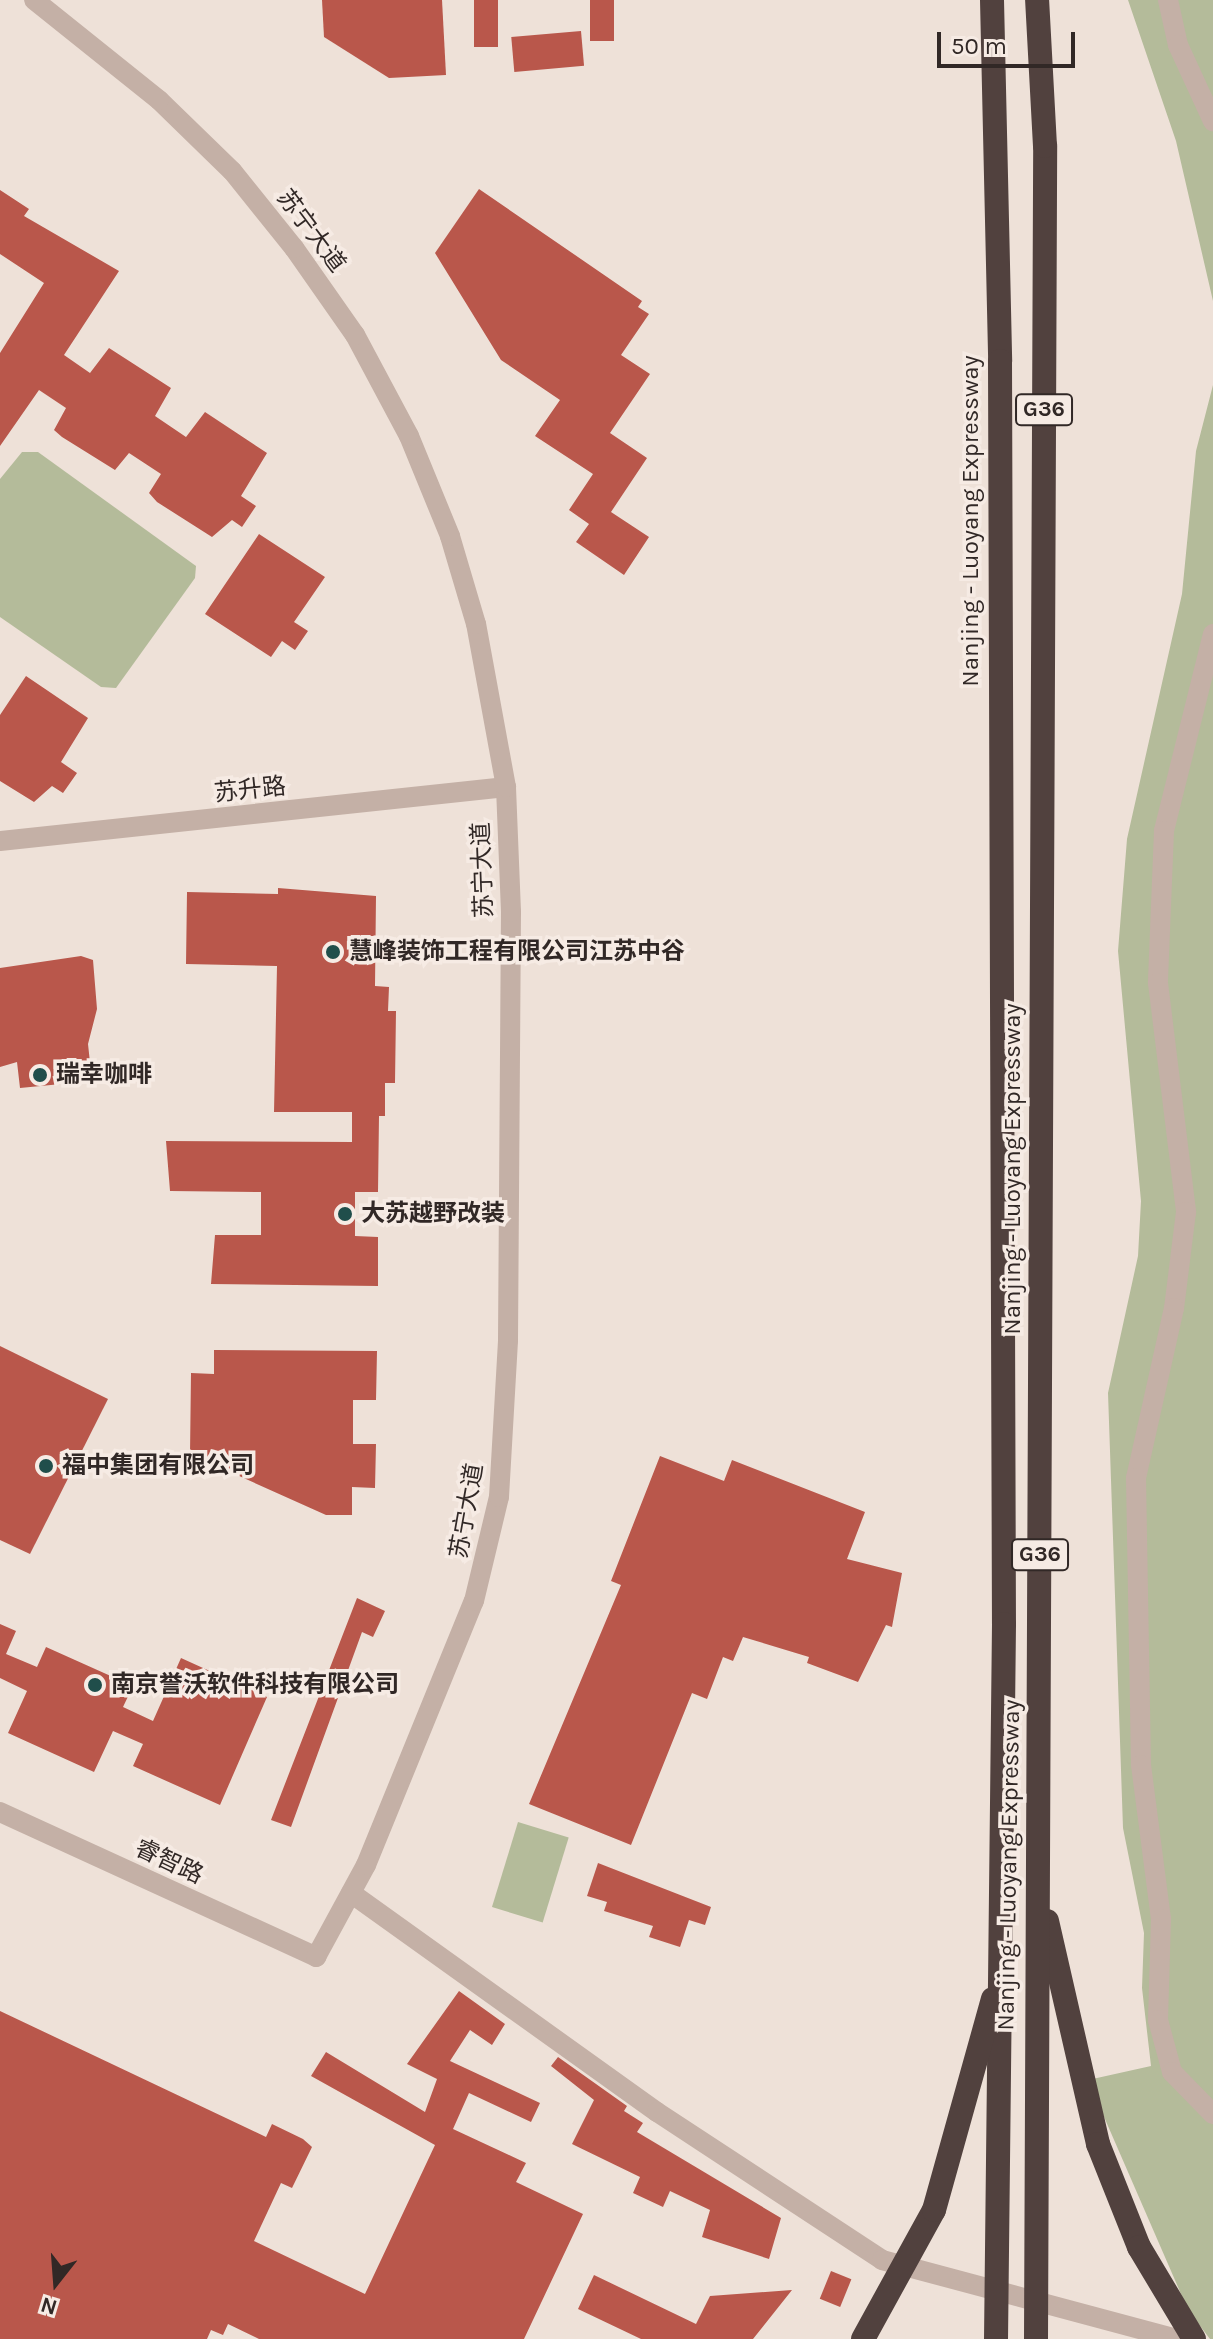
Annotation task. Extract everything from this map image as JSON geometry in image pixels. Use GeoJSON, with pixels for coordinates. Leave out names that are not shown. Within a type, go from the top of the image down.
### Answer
{"type":"FeatureCollection","features":[{"type":"Feature","properties":{"kind":"highway","name":"Nanjing - Luoyang Expressway"},"geometry":{"type":"LineString","coordinates":[[992,0],[1000,361],[1004,1954],[996,2339]]}},
{"type":"Feature","properties":{"kind":"highway","name":"Nanjing - Luoyang Expressway"},"geometry":{"type":"LineString","coordinates":[[1036,2339],[1034,1992],[1042,1899],[1045,146],[1037,0]]}},
{"type":"Feature","properties":{"kind":"highway"},"geometry":{"type":"LineString","coordinates":[[1045,146],[1048,0]]}},
{"type":"Feature","properties":{"kind":"highway"},"geometry":{"type":"LineString","coordinates":[[1042,1899],[1098,2144],[1139,2247],[1187,2337]]}},
{"type":"Feature","properties":{"kind":"highway"},"geometry":{"type":"LineString","coordinates":[[863,2339],[934,2210],[1004,1954]]}},
{"type":"Feature","properties":{"kind":"street","name":"苏宁大道"},"geometry":{"type":"LineString","coordinates":[[34,0],[159,100],[232,171],[355,335],[409,436],[450,536],[476,624],[506,787],[511,912],[508,1340],[499,1497],[490,1549],[447,1675],[351,1893],[316,1957]]}},
{"type":"Feature","properties":{"kind":"street"},"geometry":{"type":"LineString","coordinates":[[1168,0],[1178,45],[1213,121]]}},
{"type":"Feature","properties":{"kind":"street"},"geometry":{"type":"LineString","coordinates":[[1213,634],[1164,831],[1158,983],[1186,1212],[1181,1269],[1136,1478],[1141,1765],[1161,1919],[1158,2020],[1172,2072],[1213,2114]]}},
{"type":"Feature","properties":{"kind":"street","name":"苏升路"},"geometry":{"type":"LineString","coordinates":[[0,841],[506,787]]}},
{"type":"Feature","properties":{"kind":"street","name":"睿智路"},"geometry":{"type":"LineString","coordinates":[[0,1812],[316,1957]]}},
{"type":"Feature","properties":{"kind":"street"},"geometry":{"type":"LineString","coordinates":[[351,1893],[657,2112],[882,2260],[1187,2337]]}},
{"type":"Feature","properties":{"kind":"green space"},"geometry":{"type":"Polygon","coordinates":[[[1128,0],[1213,0],[1213,301],[1176,141],[1128,0]]]}},
{"type":"Feature","properties":{"kind":"green space"},"geometry":{"type":"Polygon","coordinates":[[[1213,385],[1213,2339],[1210,2339],[1188,2310],[1088,2080],[1151,2066],[1142,1988],[1144,1933],[1123,1828],[1108,1393],[1138,1256],[1141,1201],[1118,951],[1127,839],[1182,594],[1196,451],[1213,385]]]}},
{"type":"Feature","properties":{"kind":"green space"},"geometry":{"type":"Polygon","coordinates":[[[22,452],[38,452],[196,566],[195,578],[116,688],[101,687],[0,617],[0,479],[22,452]]]}},
{"type":"Feature","properties":{"kind":"green space"},"geometry":{"type":"Polygon","coordinates":[[[518,1822],[569,1837],[543,1923],[492,1907],[518,1822]]]}},
{"type":"Feature","properties":{"kind":"building"},"geometry":{"type":"Polygon","coordinates":[[[322,0],[442,0],[446,75],[389,78],[324,37],[322,0]]]}},
{"type":"Feature","properties":{"kind":"building"},"geometry":{"type":"Polygon","coordinates":[[[474,0],[498,0],[498,47],[474,47],[474,0]]]}},
{"type":"Feature","properties":{"kind":"building"},"geometry":{"type":"Polygon","coordinates":[[[590,0],[614,0],[614,41],[590,41],[590,0]]]}},
{"type":"Feature","properties":{"kind":"building"},"geometry":{"type":"Polygon","coordinates":[[[581,31],[584,66],[514,72],[511,37],[581,31]]]}},
{"type":"Feature","properties":{"kind":"building"},"geometry":{"type":"Polygon","coordinates":[[[479,189],[642,301],[638,307],[649,314],[621,355],[650,374],[610,433],[647,458],[611,512],[649,537],[624,575],[576,542],[589,524],[569,510],[593,474],[535,436],[560,400],[501,360],[435,253],[479,189]]]}},
{"type":"Feature","properties":{"kind":"building"},"geometry":{"type":"Polygon","coordinates":[[[0,190],[29,209],[24,216],[119,271],[64,355],[90,373],[109,348],[171,388],[155,416],[186,437],[205,412],[267,453],[241,496],[256,506],[242,527],[232,520],[212,537],[157,502],[149,493],[161,474],[129,453],[115,470],[62,437],[54,430],[66,408],[39,390],[0,446],[0,353],[44,283],[0,254],[0,190]]]}},
{"type":"Feature","properties":{"kind":"building"},"geometry":{"type":"Polygon","coordinates":[[[259,534],[325,577],[294,622],[308,631],[295,650],[282,641],[271,657],[205,614],[259,534]]]}},
{"type":"Feature","properties":{"kind":"building"},"geometry":{"type":"Polygon","coordinates":[[[26,676],[88,718],[61,762],[77,773],[63,793],[52,786],[34,802],[0,781],[0,715],[26,676]]]}},
{"type":"Feature","properties":{"kind":"building"},"geometry":{"type":"Polygon","coordinates":[[[278,888],[376,896],[375,986],[389,987],[388,1011],[396,1011],[395,1083],[385,1083],[385,1116],[379,1116],[378,1192],[355,1192],[355,1236],[378,1237],[378,1286],[211,1284],[215,1235],[261,1235],[261,1192],[170,1191],[166,1141],[352,1142],[352,1112],[274,1112],[277,966],[186,964],[187,892],[278,894],[278,888]]]}},
{"type":"Feature","properties":{"kind":"building"},"geometry":{"type":"Polygon","coordinates":[[[81,956],[93,960],[97,1009],[88,1044],[92,1081],[20,1088],[17,1062],[0,1067],[0,968],[81,956]]]}},
{"type":"Feature","properties":{"kind":"building"},"geometry":{"type":"Polygon","coordinates":[[[0,1346],[108,1399],[30,1554],[0,1540],[0,1346]]]}},
{"type":"Feature","properties":{"kind":"building"},"geometry":{"type":"Polygon","coordinates":[[[214,1350],[377,1351],[376,1400],[353,1400],[353,1444],[376,1444],[375,1488],[352,1487],[352,1515],[326,1515],[190,1454],[191,1373],[214,1374],[214,1350]]]}},
{"type":"Feature","properties":{"kind":"building"},"geometry":{"type":"Polygon","coordinates":[[[660,1456],[724,1481],[732,1460],[865,1512],[847,1559],[902,1573],[892,1627],[886,1625],[858,1682],[807,1663],[809,1657],[743,1637],[733,1661],[723,1657],[707,1699],[692,1693],[631,1845],[529,1804],[621,1585],[611,1581],[660,1456]]]}},
{"type":"Feature","properties":{"kind":"building"},"geometry":{"type":"Polygon","coordinates":[[[357,1598],[385,1611],[373,1637],[362,1632],[291,1827],[271,1820],[357,1598]]]}},
{"type":"Feature","properties":{"kind":"building"},"geometry":{"type":"Polygon","coordinates":[[[0,1624],[16,1631],[6,1654],[37,1667],[46,1647],[133,1686],[123,1707],[153,1721],[181,1658],[267,1697],[220,1805],[133,1766],[143,1744],[113,1731],[94,1772],[8,1733],[27,1691],[0,1678],[0,1624]]]}},
{"type":"Feature","properties":{"kind":"building"},"geometry":{"type":"Polygon","coordinates":[[[598,1863],[711,1907],[705,1925],[689,1920],[680,1947],[649,1937],[653,1926],[604,1911],[607,1902],[587,1896],[598,1863]]]}},
{"type":"Feature","properties":{"kind":"building"},"geometry":{"type":"Polygon","coordinates":[[[459,1991],[505,2024],[492,2045],[470,2030],[450,2061],[540,2103],[531,2122],[469,2093],[453,2129],[526,2163],[516,2182],[583,2214],[524,2339],[259,2339],[228,2324],[223,2335],[211,2330],[207,2339],[0,2339],[0,2011],[266,2137],[272,2124],[303,2139],[312,2147],[292,2188],[281,2183],[254,2241],[365,2294],[435,2145],[311,2076],[326,2052],[425,2112],[437,2079],[407,2064],[459,1991]]]}},
{"type":"Feature","properties":{"kind":"building"},"geometry":{"type":"Polygon","coordinates":[[[558,2057],[627,2106],[624,2111],[643,2123],[637,2132],[781,2218],[769,2259],[702,2237],[710,2210],[670,2191],[663,2207],[633,2193],[640,2177],[572,2144],[594,2100],[551,2066],[558,2057]]]}},
{"type":"Feature","properties":{"kind":"building"},"geometry":{"type":"Polygon","coordinates":[[[831,2271],[851,2279],[840,2307],[820,2299],[831,2271]]]}},
{"type":"Feature","properties":{"kind":"building"},"geometry":{"type":"Polygon","coordinates":[[[594,2275],[696,2324],[710,2296],[792,2290],[753,2339],[641,2339],[578,2309],[594,2275]]]}},
{"type":"Feature","properties":{"kind":"place","name":"慧峰装饰工程有限公司江苏中谷"},"geometry":{"type":"Point","coordinates":[333,952]}},
{"type":"Feature","properties":{"kind":"place","name":"瑞幸咖啡"},"geometry":{"type":"Point","coordinates":[40,1075]}},
{"type":"Feature","properties":{"kind":"place","name":"大苏越野改装"},"geometry":{"type":"Point","coordinates":[345,1214]}},
{"type":"Feature","properties":{"kind":"place","name":"福中集团有限公司"},"geometry":{"type":"Point","coordinates":[46,1466]}},
{"type":"Feature","properties":{"kind":"place","name":"南京誉沃软件科技有限公司"},"geometry":{"type":"Point","coordinates":[95,1685]}}]}
